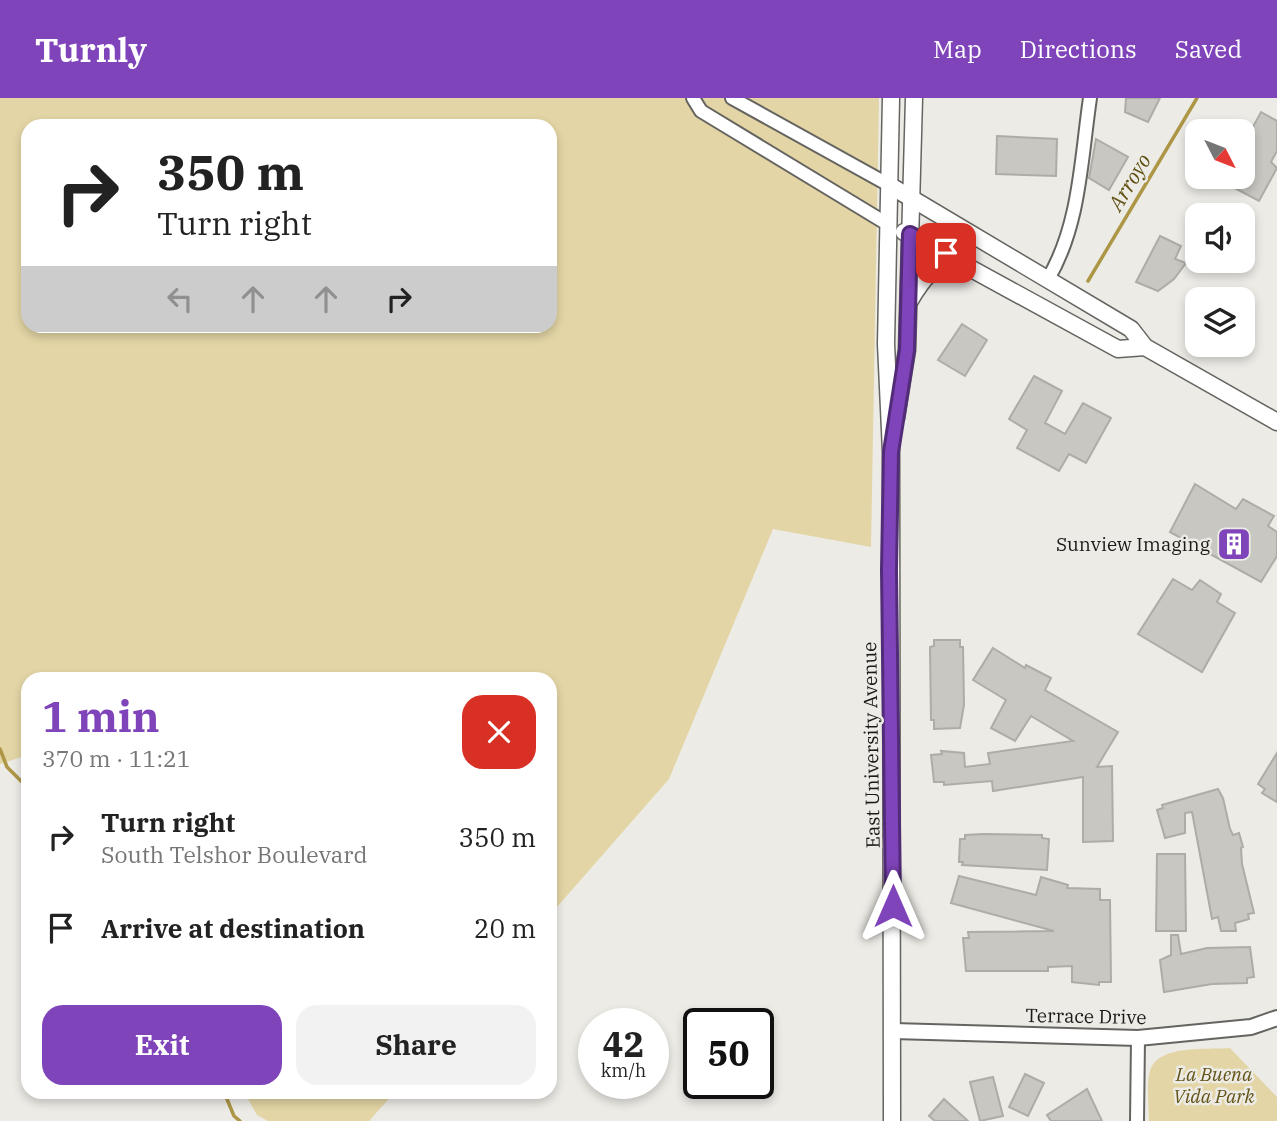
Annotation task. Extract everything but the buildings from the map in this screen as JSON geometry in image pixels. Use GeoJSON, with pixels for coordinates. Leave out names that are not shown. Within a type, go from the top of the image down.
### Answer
{"type":"FeatureCollection","features":[{"type":"Feature","properties":{"kind":"main road","name":"East University Avenue"},"geometry":{"type":"LineString","coordinates":[[891,98],[886,344],[891,452],[891,1121]]}},
{"type":"Feature","properties":{"kind":"main road","name":"East University Avenue"},"geometry":{"type":"LineString","coordinates":[[891,452],[907,350],[914,98]]}},
{"type":"Feature","properties":{"kind":"main road"},"geometry":{"type":"LineString","coordinates":[[889,185],[1130,329],[1144,347],[1277,422]]}},
{"type":"Feature","properties":{"kind":"main road"},"geometry":{"type":"LineString","coordinates":[[889,225],[964,263],[1118,349],[1144,347]]}},
{"type":"Feature","properties":{"kind":"main road"},"geometry":{"type":"LineString","coordinates":[[908,304],[932,270],[948,263],[964,263]]}},
{"type":"Feature","properties":{"kind":"street"},"geometry":{"type":"LineString","coordinates":[[693,98],[701,111],[889,225]]}},
{"type":"Feature","properties":{"kind":"street"},"geometry":{"type":"LineString","coordinates":[[732,98],[889,185]]}},
{"type":"Feature","properties":{"kind":"street"},"geometry":{"type":"LineString","coordinates":[[1048,279],[1060,259],[1073,218],[1090,98]]}},
{"type":"Feature","properties":{"kind":"street","name":"Terrace Drive"},"geometry":{"type":"LineString","coordinates":[[893,1031],[1138,1038],[1251,1027],[1277,1018]]}},
{"type":"Feature","properties":{"kind":"street"},"geometry":{"type":"LineString","coordinates":[[1137,1121],[1138,1038]]}},
{"type":"Feature","properties":{"kind":"green space"},"geometry":{"type":"Polygon","coordinates":[[[0,98],[879,98],[871,547],[773,529],[669,779],[557,907],[557,672],[21,672],[21,757],[0,764],[0,98]]]}},
{"type":"Feature","properties":{"kind":"green space","name":"La Buena Vida Park"},"geometry":{"type":"Polygon","coordinates":[[[1230,1048],[1277,1097],[1277,1121],[1149,1121],[1148,1083],[1155,1062],[1173,1052],[1230,1048]]]}},
{"type":"Feature","properties":{"kind":"green space"},"geometry":{"type":"Polygon","coordinates":[[[248,1099],[389,1099],[369,1121],[268,1121],[257,1115],[248,1099]]]}},
{"type":"Feature","properties":{"kind":"waterway","name":"Arroyo"},"geometry":{"type":"LineString","coordinates":[[1088,281],[1197,98]]}},
{"type":"Feature","properties":{"kind":"waterway"},"geometry":{"type":"LineString","coordinates":[[0,749],[7,767],[21,781]]}},
{"type":"Feature","properties":{"kind":"waterway"},"geometry":{"type":"LineString","coordinates":[[227,1099],[234,1116],[240,1121]]}},
{"type":"Feature","properties":{"kind":"place","name":"Sunview Imaging"},"geometry":{"type":"Point","coordinates":[1234,544]}},
{"type":"Feature","properties":{"kind":"route"},"geometry":{"type":"LineString","coordinates":[[893,906],[894,806],[889,570],[891,452],[907,350],[910,234],[946,253]]}}]}
